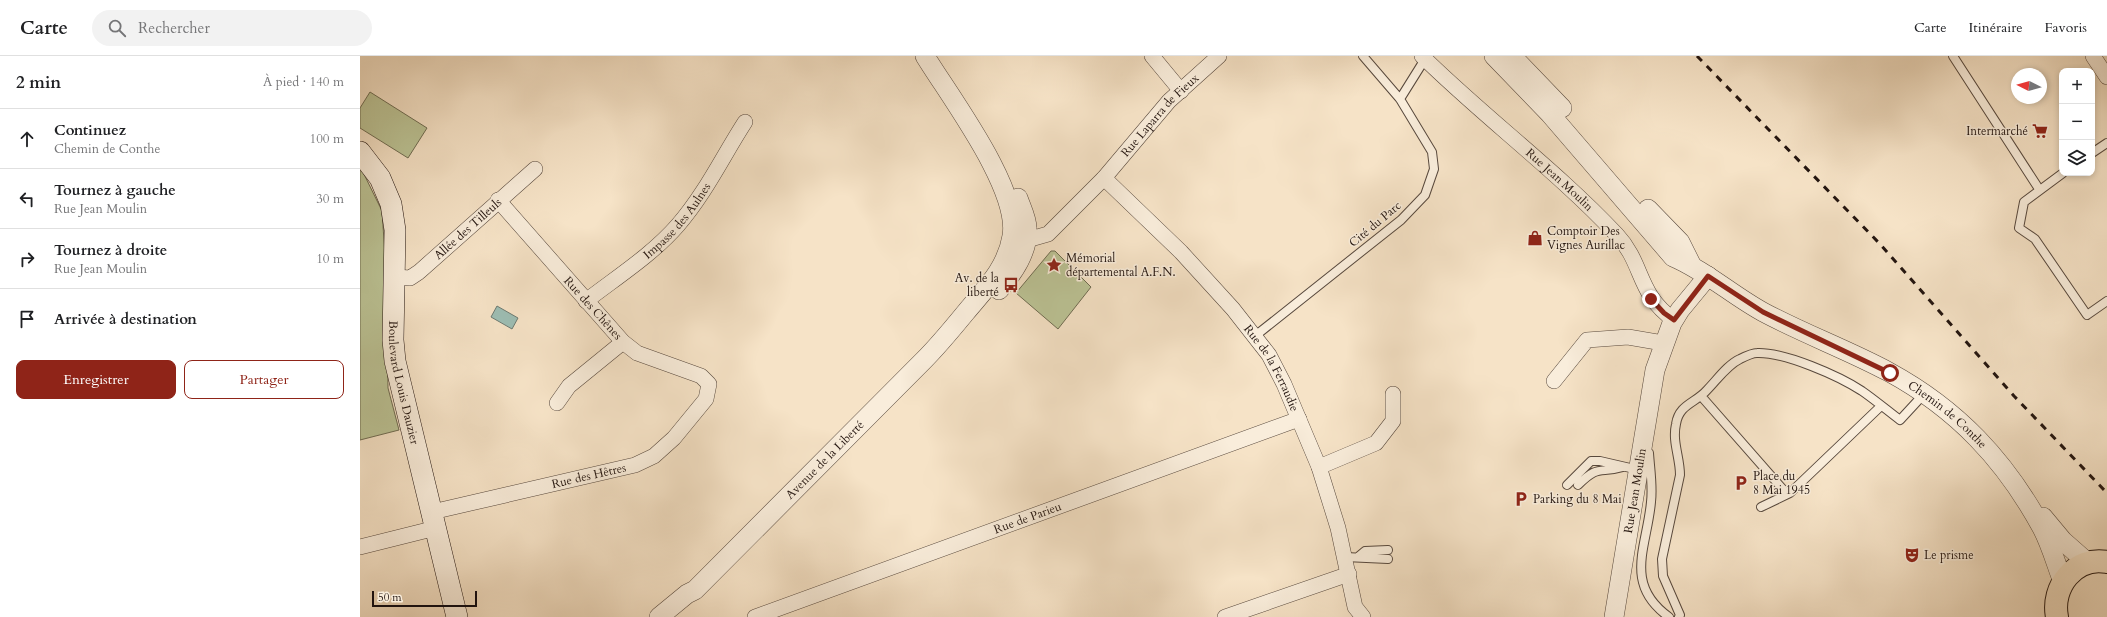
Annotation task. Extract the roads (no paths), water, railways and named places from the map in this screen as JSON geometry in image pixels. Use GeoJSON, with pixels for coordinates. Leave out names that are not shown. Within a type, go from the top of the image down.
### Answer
{"type":"FeatureCollection","features":[{"type":"Feature","properties":{"kind":"main road","name":"Boulevard Louis Dauzier"},"geometry":{"type":"LineString","coordinates":[[360,152],[380,178],[391,204],[395,230],[395,361],[457,617]]}},
{"type":"Feature","properties":{"kind":"main road"},"geometry":{"type":"LineString","coordinates":[[2057,617],[2057,599],[2063,582],[2078,567],[2097,562]]}},
{"type":"Feature","properties":{"kind":"street"},"geometry":{"type":"LineString","coordinates":[[925,56],[996,168],[1008,203],[1012,221],[1019,237],[1034,238],[1048,234]]}},
{"type":"Feature","properties":{"kind":"street"},"geometry":{"type":"LineString","coordinates":[[1152,56],[1181,91]]}},
{"type":"Feature","properties":{"kind":"street","name":"Rue Laparra de Fieux"},"geometry":{"type":"LineString","coordinates":[[1104,178],[1169,101],[1219,56]]}},
{"type":"Feature","properties":{"kind":"street","name":"Chemin de Conthe"},"geometry":{"type":"LineString","coordinates":[[1494,56],[1550,114],[1673,257],[1691,264],[1763,312],[1890,373],[1924,394],[1966,426],[1986,446],[2006,473],[2063,542],[2097,562]]}},
{"type":"Feature","properties":{"kind":"street"},"geometry":{"type":"LineString","coordinates":[[1512,56],[1559,105],[1640,201],[1680,242],[1691,264]]}},
{"type":"Feature","properties":{"kind":"street"},"geometry":{"type":"LineString","coordinates":[[2093,56],[2107,77]]}},
{"type":"Feature","properties":{"kind":"street","name":"Rue Jean Moulin"},"geometry":{"type":"LineString","coordinates":[[1424,57],[1447,81],[1592,210],[1618,236],[1632,255],[1644,288],[1651,299],[1664,313],[1674,320]]}},
{"type":"Feature","properties":{"kind":"street","name":"Impasse des Aulnes"},"geometry":{"type":"LineString","coordinates":[[586,301],[664,240],[679,224],[702,194],[746,122]]}},
{"type":"Feature","properties":{"kind":"street","name":"Allée des Tilleuls"},"geometry":{"type":"LineString","coordinates":[[395,277],[410,278],[418,272],[535,169]]}},
{"type":"Feature","properties":{"kind":"street","name":"Avenue de la Liberté"},"geometry":{"type":"LineString","coordinates":[[954,328],[971,318],[1048,234],[1104,178]]}},
{"type":"Feature","properties":{"kind":"street","name":"Rue de la Ferraudie"},"geometry":{"type":"LineString","coordinates":[[1104,178],[1181,252],[1255,336],[1278,373],[1319,467],[1338,528],[1352,556],[1349,574],[1357,614]]}},
{"type":"Feature","properties":{"kind":"street","name":"Rue des Chênes"},"geometry":{"type":"LineString","coordinates":[[498,200],[623,342],[637,353],[702,376],[708,384]]}},
{"type":"Feature","properties":{"kind":"street","name":"Avenue de la Liberté"},"geometry":{"type":"LineString","coordinates":[[1004,283],[1016,268],[1019,237]]}},
{"type":"Feature","properties":{"kind":"street","name":"Avenue de la Liberté"},"geometry":{"type":"LineString","coordinates":[[659,617],[687,594],[695,590],[954,328],[988,288],[1019,237]]}},
{"type":"Feature","properties":{"kind":"street","name":"Rue Jean Moulin"},"geometry":{"type":"LineString","coordinates":[[1614,617],[1632,469],[1647,426],[1655,370],[1663,343],[1674,320],[1708,276]]}},
{"type":"Feature","properties":{"kind":"street"},"geometry":{"type":"LineString","coordinates":[[1554,381],[1587,340],[1628,337],[1663,343]]}},
{"type":"Feature","properties":{"kind":"street"},"geometry":{"type":"LineString","coordinates":[[557,403],[569,386],[623,342]]}},
{"type":"Feature","properties":{"kind":"street","name":"Rue des Hêtres"},"geometry":{"type":"LineString","coordinates":[[360,547],[434,520],[635,465],[654,456],[674,438],[706,399],[708,384]]}},
{"type":"Feature","properties":{"kind":"street"},"geometry":{"type":"LineString","coordinates":[[1319,467],[1376,443],[1393,421],[1393,394]]}},
{"type":"Feature","properties":{"kind":"street","name":"Rue de Parieu"},"geometry":{"type":"LineString","coordinates":[[755,617],[1299,419]]}},
{"type":"Feature","properties":{"kind":"street","name":"Chemin de Conthe"},"geometry":{"type":"LineString","coordinates":[[2006,473],[2042,529],[2063,582]]}},
{"type":"Feature","properties":{"kind":"street"},"geometry":{"type":"LineString","coordinates":[[1225,617],[1349,574]]}},
{"type":"Feature","properties":{"kind":"street","name":"Avenue de la Liberté"},"geometry":{"type":"LineString","coordinates":[[676,617],[691,600],[695,590]]}},
{"type":"Feature","properties":{"kind":"lane","name":"Cité du Parc"},"geometry":{"type":"LineString","coordinates":[[1255,336],[1401,220],[1425,195],[1434,170],[1432,152],[1400,99],[1363,56]]}},
{"type":"Feature","properties":{"kind":"lane"},"geometry":{"type":"LineString","coordinates":[[1953,56],[2039,189]]}},
{"type":"Feature","properties":{"kind":"lane"},"geometry":{"type":"LineString","coordinates":[[1400,99],[1424,57]]}},
{"type":"Feature","properties":{"kind":"lane"},"geometry":{"type":"LineString","coordinates":[[2095,151],[2107,144]]}},
{"type":"Feature","properties":{"kind":"lane"},"geometry":{"type":"LineString","coordinates":[[2059,176],[2039,189],[2024,202],[2019,228],[2035,239],[2087,316],[2107,301]]}},
{"type":"Feature","properties":{"kind":"lane"},"geometry":{"type":"LineString","coordinates":[[1679,617],[1680,615],[1663,576],[1662,559],[1680,475],[1680,462],[1674,440],[1676,424],[1679,413],[1686,404],[1701,396],[1720,375],[1739,359],[1756,353],[1796,361],[1838,377],[1900,420],[1924,394]]}},
{"type":"Feature","properties":{"kind":"lane"},"geometry":{"type":"LineString","coordinates":[[1701,396],[1788,494]]}},
{"type":"Feature","properties":{"kind":"lane"},"geometry":{"type":"LineString","coordinates":[[1761,507],[1788,494],[1881,406]]}},
{"type":"Feature","properties":{"kind":"lane"},"geometry":{"type":"LineString","coordinates":[[1647,426],[1652,502],[1640,560],[1641,572],[1645,591],[1652,602],[1669,617]]}},
{"type":"Feature","properties":{"kind":"lane"},"geometry":{"type":"LineString","coordinates":[[1567,485],[1591,461],[1617,464],[1632,469]]}},
{"type":"Feature","properties":{"kind":"lane"},"geometry":{"type":"LineString","coordinates":[[1578,485],[1590,473],[1597,470],[1632,469]]}},
{"type":"Feature","properties":{"kind":"lane"},"geometry":{"type":"LineString","coordinates":[[1352,556],[1365,558],[1388,554]]}},
{"type":"Feature","properties":{"kind":"water"},"geometry":{"type":"Polygon","coordinates":[[[497,306],[518,318],[512,329],[491,317],[497,306]]]}},
{"type":"Feature","properties":{"kind":"railway"},"geometry":{"type":"LineString","coordinates":[[1697,56],[1880,244],[2014,396],[2107,493]]}},
{"type":"Feature","properties":{"kind":"place","name":"Intermarché"},"geometry":{"type":"Point","coordinates":[2040,131]}},
{"type":"Feature","properties":{"kind":"place","name":"Comptoir Des Vignes Aurillac"},"geometry":{"type":"Point","coordinates":[1535,238]}},
{"type":"Feature","properties":{"kind":"place","name":"Mémorial départemental A.F.N."},"geometry":{"type":"Point","coordinates":[1054,265]}},
{"type":"Feature","properties":{"kind":"place","name":"Av. de la liberté"},"geometry":{"type":"Point","coordinates":[1011,285]}},
{"type":"Feature","properties":{"kind":"place","name":"Place du 8 Mai 1945"},"geometry":{"type":"Point","coordinates":[1741,483]}},
{"type":"Feature","properties":{"kind":"place","name":"Parking du 8 Mai"},"geometry":{"type":"Point","coordinates":[1521,499]}},
{"type":"Feature","properties":{"kind":"place","name":"Le prisme"},"geometry":{"type":"Point","coordinates":[1912,555]}}]}
